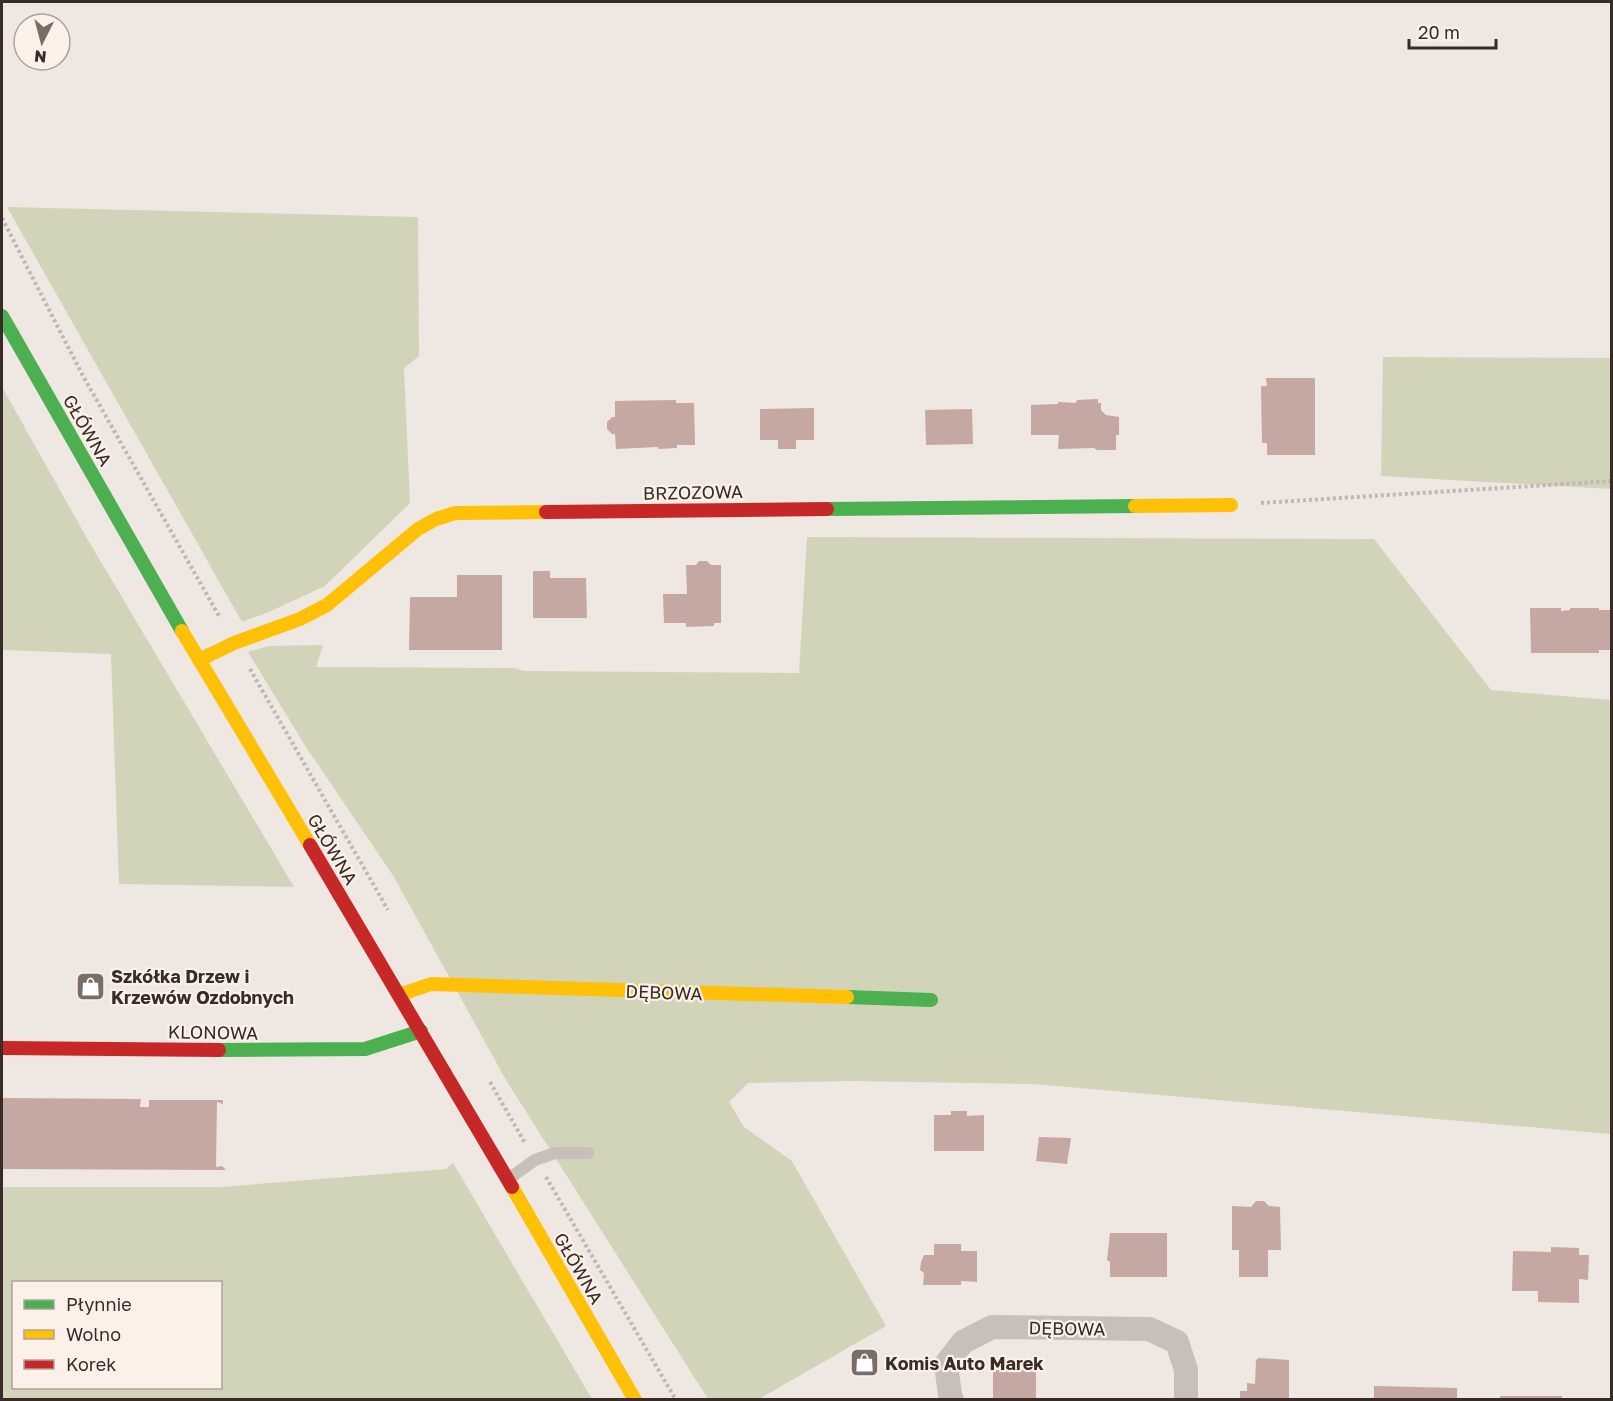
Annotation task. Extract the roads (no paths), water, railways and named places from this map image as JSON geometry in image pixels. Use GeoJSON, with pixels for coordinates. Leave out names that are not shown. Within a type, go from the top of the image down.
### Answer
{"type":"FeatureCollection","features":[{"type":"Feature","properties":{"kind":"street","name":"GŁÓWNA"},"geometry":{"type":"LineString","coordinates":[[2,316],[199,660],[421,1031],[635,1400]]}},
{"type":"Feature","properties":{"kind":"street","name":"BRZOZOWA"},"geometry":{"type":"LineString","coordinates":[[199,660],[234,643],[300,619],[327,605],[418,530],[436,519],[456,513],[1231,505]]}},
{"type":"Feature","properties":{"kind":"street","name":"DĘBOWA"},"geometry":{"type":"LineString","coordinates":[[399,995],[431,984],[931,1000]]}},
{"type":"Feature","properties":{"kind":"street","name":"KLONOWA"},"geometry":{"type":"LineString","coordinates":[[2,1047],[285,1051],[365,1049],[421,1031]]}},
{"type":"Feature","properties":{"kind":"street","name":"DĘBOWA"},"geometry":{"type":"LineString","coordinates":[[952,1400],[946,1364],[963,1342],[992,1327],[1149,1329],[1177,1342],[1186,1370],[1186,1400]]}},
{"type":"Feature","properties":{"kind":"lane"},"geometry":{"type":"LineString","coordinates":[[507,1180],[535,1160],[555,1153],[588,1153]]}},
{"type":"Feature","properties":{"kind":"place","name":"Szkółka Drzew i Krzewów Ozdobnych"},"geometry":{"type":"Point","coordinates":[90,986]}},
{"type":"Feature","properties":{"kind":"place","name":"Komis Auto Marek"},"geometry":{"type":"Point","coordinates":[864,1363]}}]}
